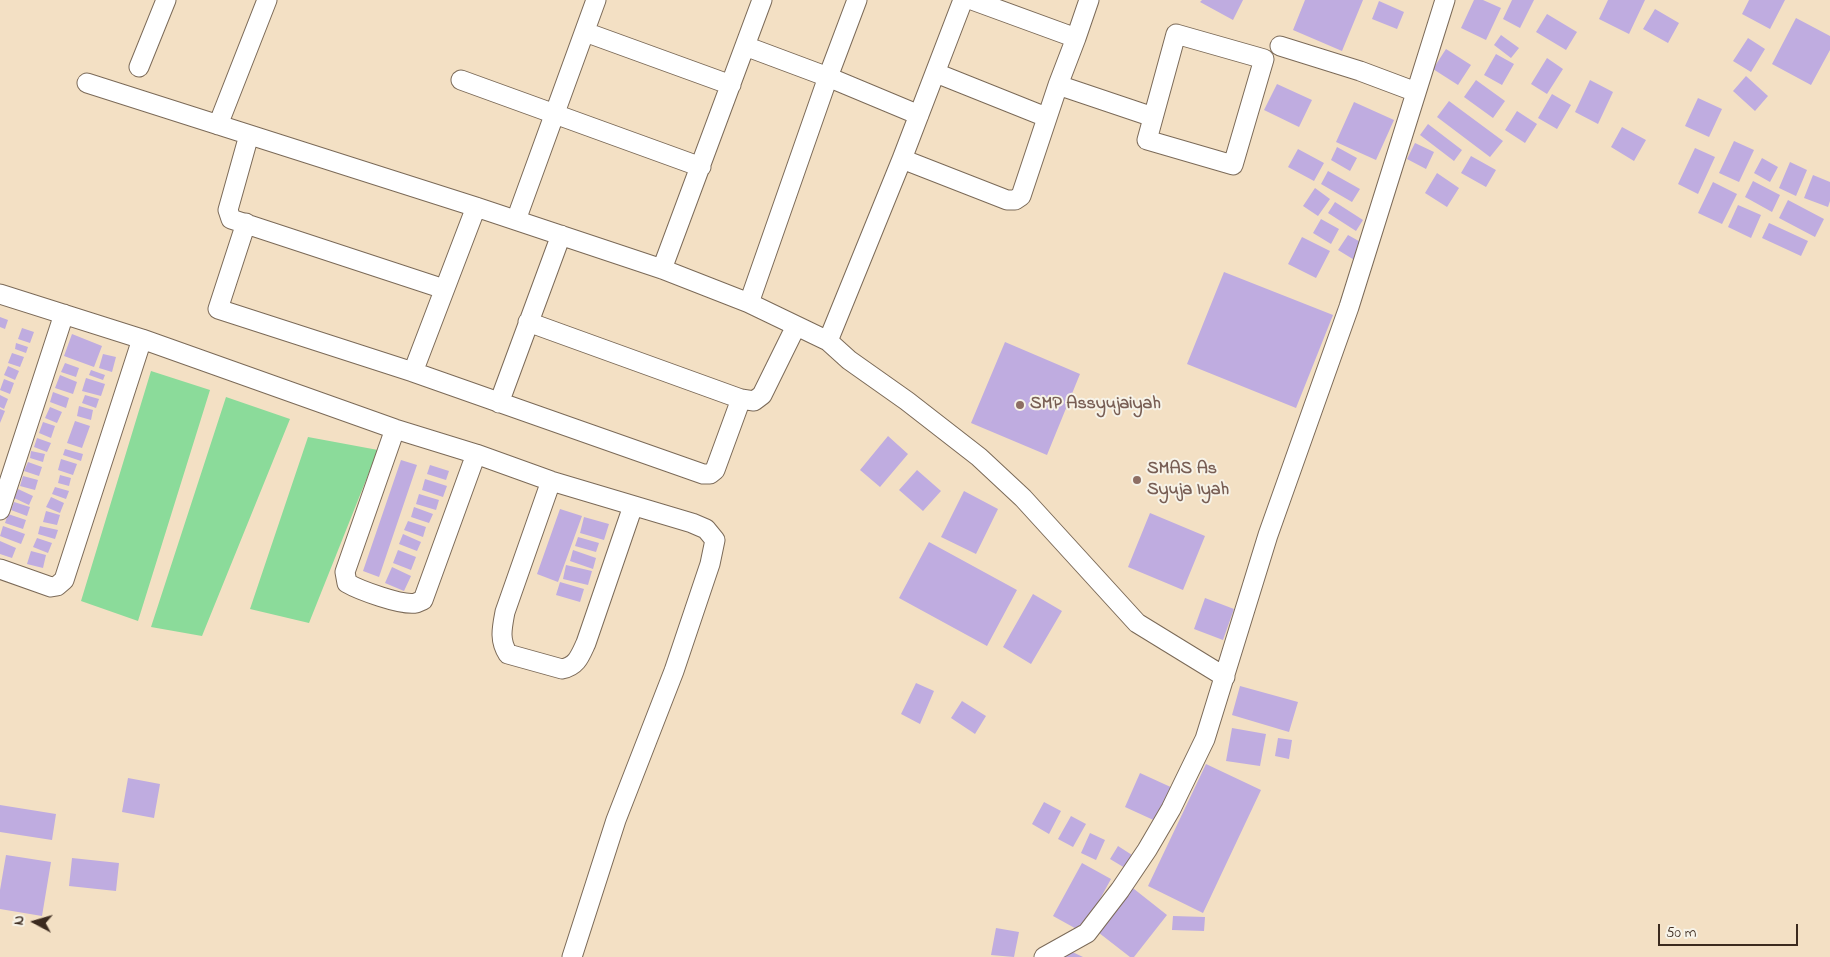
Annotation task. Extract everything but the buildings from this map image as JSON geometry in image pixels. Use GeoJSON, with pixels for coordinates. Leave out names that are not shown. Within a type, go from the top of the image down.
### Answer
{"type":"FeatureCollection","features":[{"type":"Feature","properties":{"kind":"street"},"geometry":{"type":"LineString","coordinates":[[140,67],[166,0]]}},
{"type":"Feature","properties":{"kind":"street"},"geometry":{"type":"LineString","coordinates":[[218,125],[267,0]]}},
{"type":"Feature","properties":{"kind":"street"},"geometry":{"type":"LineString","coordinates":[[516,220],[596,0]]}},
{"type":"Feature","properties":{"kind":"street"},"geometry":{"type":"LineString","coordinates":[[749,303],[856,0]]}},
{"type":"Feature","properties":{"kind":"street"},"geometry":{"type":"LineString","coordinates":[[828,341],[936,73],[962,0]]}},
{"type":"Feature","properties":{"kind":"street"},"geometry":{"type":"LineString","coordinates":[[972,0],[1076,38]]}},
{"type":"Feature","properties":{"kind":"street"},"geometry":{"type":"LineString","coordinates":[[902,159],[1006,200],[1016,200],[1021,196],[1046,117],[1089,0]]}},
{"type":"Feature","properties":{"kind":"street"},"geometry":{"type":"LineString","coordinates":[[1044,957],[1087,932],[1120,890],[1147,850],[1171,809],[1205,739],[1268,535],[1349,307],[1446,0]]}},
{"type":"Feature","properties":{"kind":"street"},"geometry":{"type":"LineString","coordinates":[[662,269],[745,46],[758,1]]}},
{"type":"Feature","properties":{"kind":"street"},"geometry":{"type":"LineString","coordinates":[[585,32],[731,85]]}},
{"type":"Feature","properties":{"kind":"street"},"geometry":{"type":"LineString","coordinates":[[1176,34],[1264,59],[1233,165],[1146,140],[1153,117],[1176,34]]}},
{"type":"Feature","properties":{"kind":"street"},"geometry":{"type":"LineString","coordinates":[[745,46],[828,77],[919,115]]}},
{"type":"Feature","properties":{"kind":"street"},"geometry":{"type":"LineString","coordinates":[[1280,46],[1360,71],[1416,92]]}},
{"type":"Feature","properties":{"kind":"street"},"geometry":{"type":"LineString","coordinates":[[936,73],[1046,117]]}},
{"type":"Feature","properties":{"kind":"street"},"geometry":{"type":"LineString","coordinates":[[461,80],[701,167]]}},
{"type":"Feature","properties":{"kind":"street"},"geometry":{"type":"LineString","coordinates":[[86,83],[476,206],[662,269],[749,303],[828,341],[849,360],[907,401],[979,457],[1030,504],[1137,623],[1224,677]]}},
{"type":"Feature","properties":{"kind":"street"},"geometry":{"type":"LineString","coordinates":[[1058,84],[1153,117]]}},
{"type":"Feature","properties":{"kind":"street"},"geometry":{"type":"LineString","coordinates":[[249,135],[228,210],[231,219],[444,289]]}},
{"type":"Feature","properties":{"kind":"street"},"geometry":{"type":"LineString","coordinates":[[412,372],[476,206]]}},
{"type":"Feature","properties":{"kind":"street"},"geometry":{"type":"LineString","coordinates":[[246,223],[218,308],[412,372],[704,474],[710,474],[715,470],[741,399]]}},
{"type":"Feature","properties":{"kind":"street"},"geometry":{"type":"LineString","coordinates":[[499,403],[561,235]]}},
{"type":"Feature","properties":{"kind":"street"},"geometry":{"type":"LineString","coordinates":[[0,294],[142,339],[395,429],[476,454],[551,481],[692,523],[706,529],[715,540],[710,564],[683,644],[616,820],[572,957]]}},
{"type":"Feature","properties":{"kind":"street"},"geometry":{"type":"LineString","coordinates":[[0,510],[64,314]]}},
{"type":"Feature","properties":{"kind":"street"},"geometry":{"type":"LineString","coordinates":[[528,322],[741,399],[754,401],[762,395],[796,326]]}},
{"type":"Feature","properties":{"kind":"street"},"geometry":{"type":"LineString","coordinates":[[0,569],[51,587],[58,586],[64,580],[142,339]]}},
{"type":"Feature","properties":{"kind":"street"},"geometry":{"type":"LineString","coordinates":[[395,429],[345,572],[347,582],[359,589],[403,602],[416,603],[423,600],[476,454]]}},
{"type":"Feature","properties":{"kind":"street"},"geometry":{"type":"LineString","coordinates":[[551,481],[506,612],[501,632],[502,646],[508,654],[562,668],[569,667],[577,662],[586,643],[633,506]]}},
{"type":"Feature","properties":{"kind":"green space"},"geometry":{"type":"Polygon","coordinates":[[[151,371],[210,390],[138,621],[81,601],[151,371]]]}},
{"type":"Feature","properties":{"kind":"green space"},"geometry":{"type":"Polygon","coordinates":[[[226,397],[290,419],[202,636],[151,627],[226,397]]]}},
{"type":"Feature","properties":{"kind":"green space"},"geometry":{"type":"Polygon","coordinates":[[[308,437],[378,450],[309,623],[250,609],[308,437]]]}},
{"type":"Feature","properties":{"kind":"place","name":"SMP Assyujaiyah"},"geometry":{"type":"Point","coordinates":[1020,405]}},
{"type":"Feature","properties":{"kind":"place","name":"SMAS As Syuja Iyah"},"geometry":{"type":"Point","coordinates":[1137,480]}}]}
